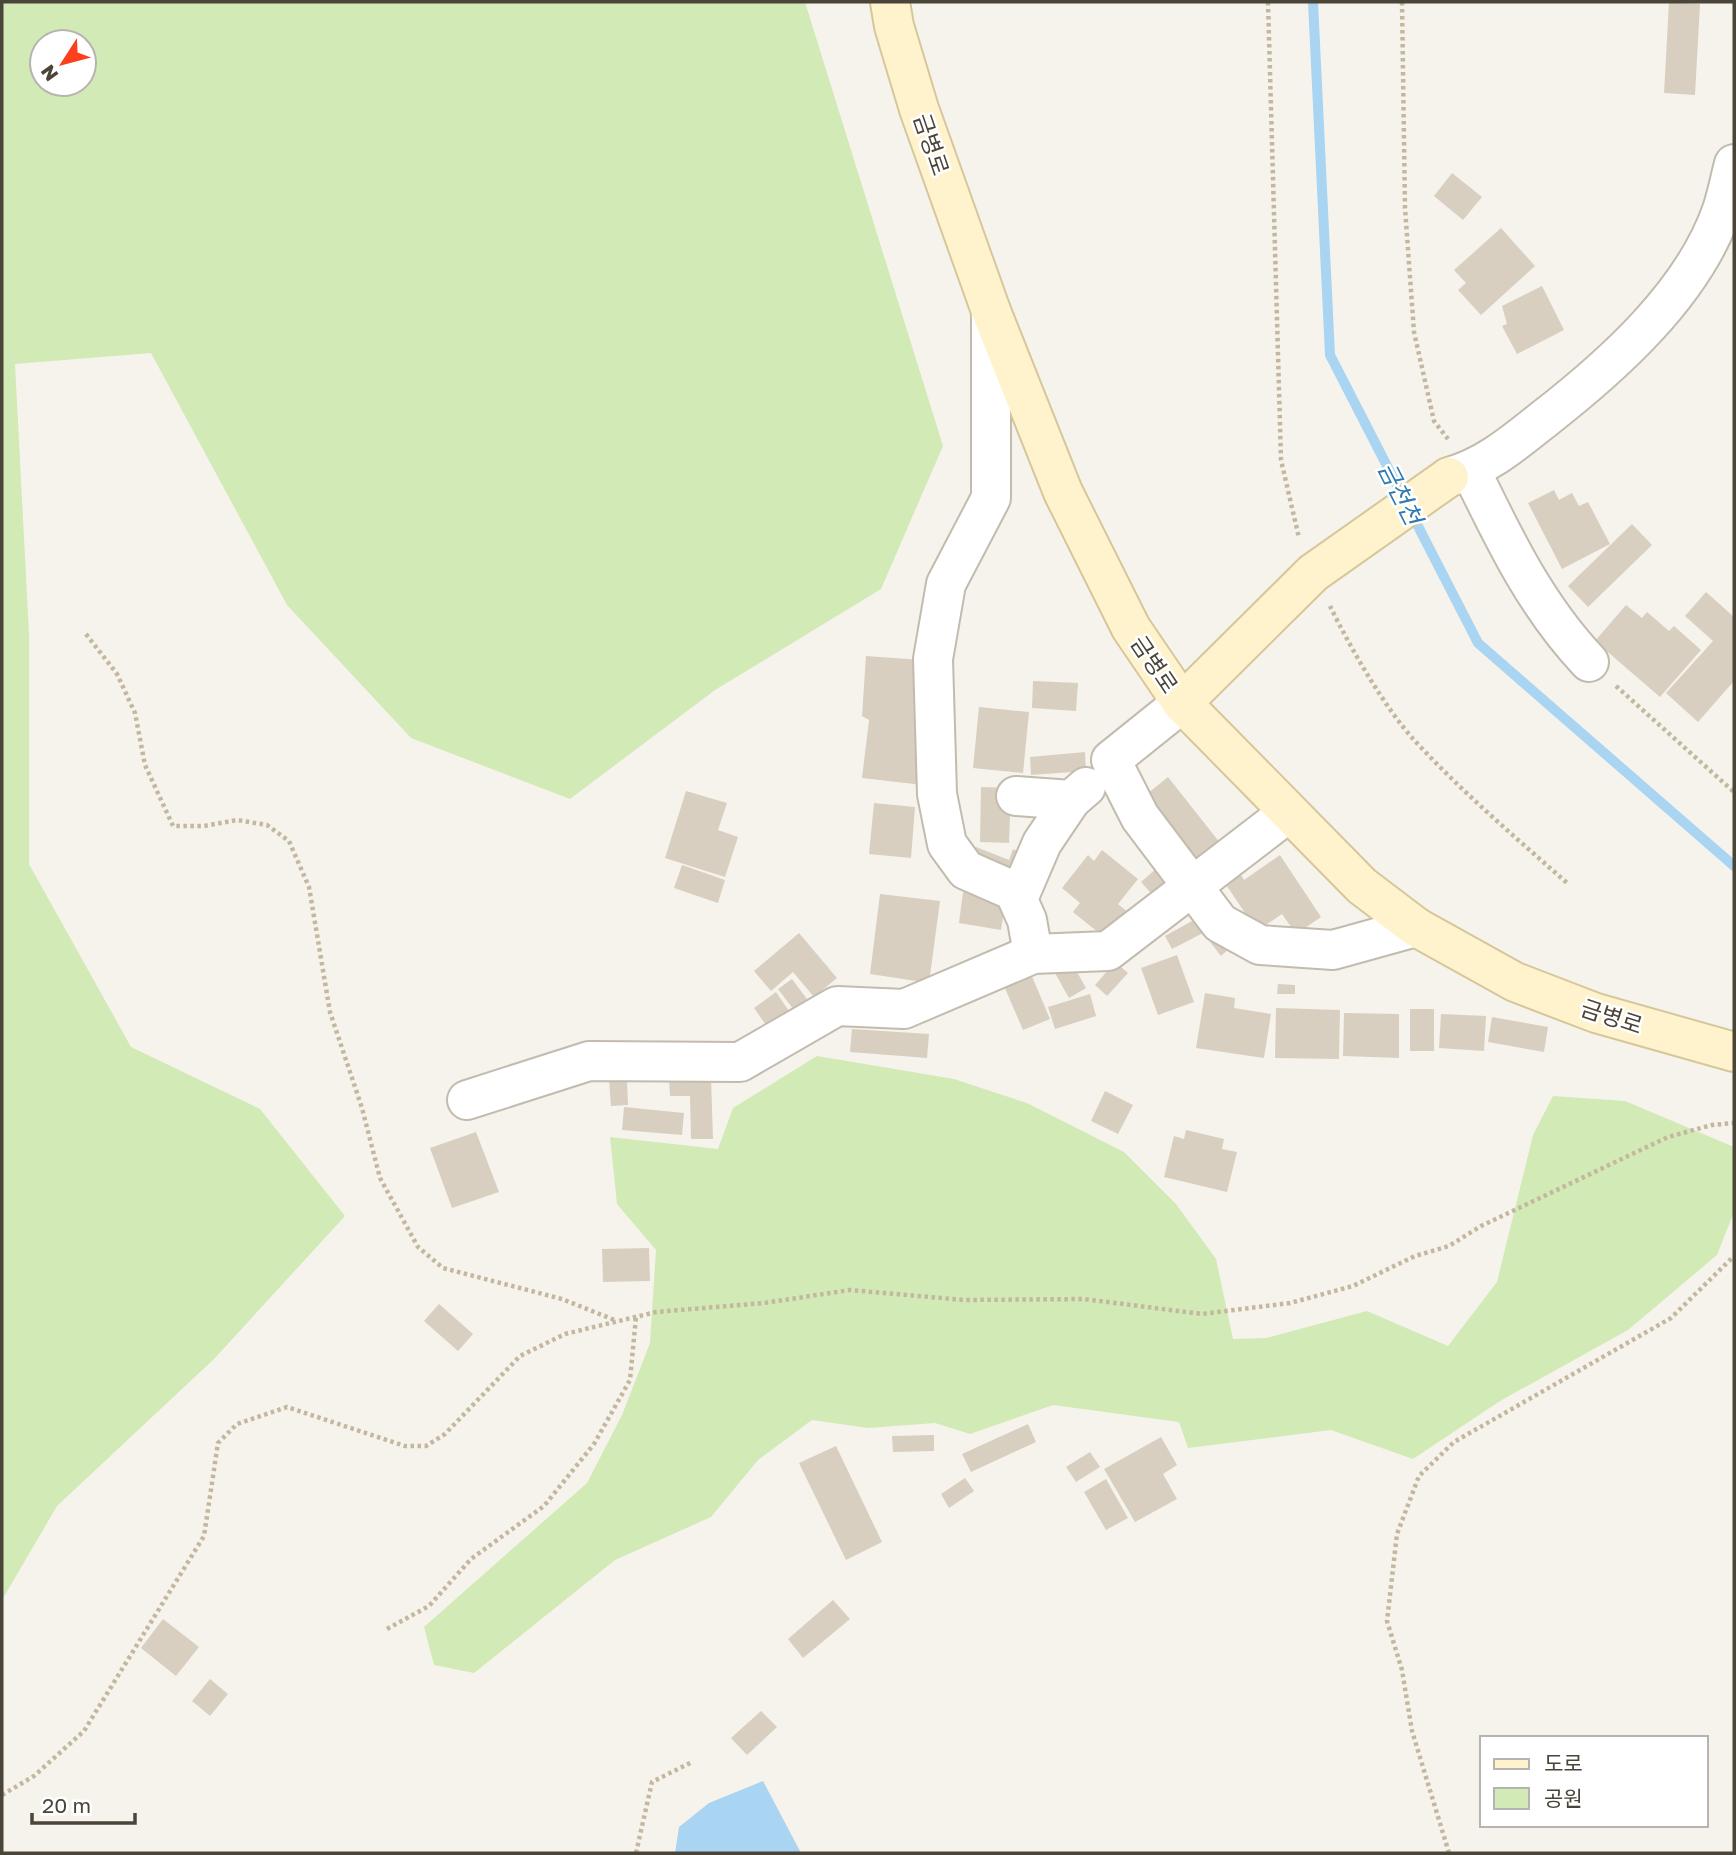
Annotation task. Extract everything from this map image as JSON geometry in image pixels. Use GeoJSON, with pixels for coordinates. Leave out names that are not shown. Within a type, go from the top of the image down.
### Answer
{"type":"FeatureCollection","features":[{"type":"Feature","properties":{"kind":"street","name":"금병로"},"geometry":{"type":"LineString","coordinates":[[890,2],[894,26],[919,109],[991,311],[1063,492],[1131,628],[1182,703],[1362,886],[1416,927],[1515,982],[1596,1013],[1734,1052]]}},
{"type":"Feature","properties":{"kind":"street"},"geometry":{"type":"LineString","coordinates":[[1018,899],[1042,843],[1071,800],[1111,760],[1182,703],[1313,573],[1567,402],[1640,338],[1689,274],[1722,212],[1734,164]]}},
{"type":"Feature","properties":{"kind":"street"},"geometry":{"type":"LineString","coordinates":[[991,311],[991,498],[946,584],[933,659],[937,794],[947,844],[966,870],[1014,891],[1027,920],[1033,954]]}},
{"type":"Feature","properties":{"kind":"street"},"geometry":{"type":"LineString","coordinates":[[1460,474],[1519,570],[1572,644],[1589,662]]}},
{"type":"Feature","properties":{"kind":"street"},"geometry":{"type":"LineString","coordinates":[[1111,760],[1140,817],[1220,923],[1260,945],[1333,950],[1416,927]]}},
{"type":"Feature","properties":{"kind":"street"},"geometry":{"type":"LineString","coordinates":[[1016,796],[1071,800]]}},
{"type":"Feature","properties":{"kind":"street"},"geometry":{"type":"LineString","coordinates":[[467,1100],[589,1061],[740,1062],[837,1006],[904,1009],[1033,954],[1108,951],[1288,813]]}},
{"type":"Feature","properties":{"kind":"path"},"geometry":{"type":"LineString","coordinates":[[1268,2],[1280,460],[1300,540],[1313,573],[1350,647],[1413,739],[1487,812],[1567,883]]}},
{"type":"Feature","properties":{"kind":"path"},"geometry":{"type":"LineString","coordinates":[[1402,2],[1405,208],[1414,332],[1434,421],[1460,474]]}},
{"type":"Feature","properties":{"kind":"path"},"geometry":{"type":"LineString","coordinates":[[86,635],[117,674],[135,713],[145,765],[173,826],[237,820],[267,825],[289,841],[309,887],[330,1012],[362,1108],[380,1178],[418,1247],[443,1268],[562,1299],[618,1321]]}},
{"type":"Feature","properties":{"kind":"path"},"geometry":{"type":"LineString","coordinates":[[1589,662],[1734,792]]}},
{"type":"Feature","properties":{"kind":"path"},"geometry":{"type":"LineString","coordinates":[[2,1795],[34,1776],[84,1731],[204,1535],[218,1443],[237,1424],[287,1407],[405,1446],[426,1446],[445,1434],[520,1356],[565,1334],[636,1317],[850,1290],[964,1300],[1084,1299],[1202,1314],[1290,1303],[1353,1286],[1415,1256],[1449,1246],[1481,1226],[1668,1137],[1712,1125],[1734,1123]]}},
{"type":"Feature","properties":{"kind":"path"},"geometry":{"type":"LineString","coordinates":[[1449,1853],[1412,1731],[1402,1670],[1387,1621],[1397,1534],[1419,1476],[1454,1442],[1671,1318],[1734,1256]]}},
{"type":"Feature","properties":{"kind":"path"},"geometry":{"type":"LineString","coordinates":[[387,1629],[429,1606],[471,1559],[544,1506],[578,1465],[594,1444],[630,1380],[636,1317]]}},
{"type":"Feature","properties":{"kind":"path"},"geometry":{"type":"LineString","coordinates":[[636,1853],[652,1782],[692,1762]]}},
{"type":"Feature","properties":{"kind":"green space"},"geometry":{"type":"Polygon","coordinates":[[[2,2],[805,2],[943,446],[881,589],[715,690],[570,799],[411,738],[287,605],[151,353],[15,364],[29,634],[29,864],[131,1047],[260,1109],[345,1216],[214,1359],[57,1506],[2,1600],[2,2]]]}},
{"type":"Feature","properties":{"kind":"green space"},"geometry":{"type":"Polygon","coordinates":[[[817,1056],[954,1079],[1027,1103],[1124,1152],[1176,1204],[1216,1259],[1233,1339],[1266,1338],[1367,1311],[1448,1346],[1497,1282],[1533,1135],[1553,1096],[1625,1101],[1734,1147],[1734,1212],[1717,1255],[1628,1330],[1500,1401],[1413,1459],[1331,1430],[1188,1448],[1179,1422],[1053,1405],[970,1434],[935,1423],[868,1428],[812,1420],[758,1460],[711,1517],[615,1560],[474,1673],[434,1665],[424,1627],[587,1483],[622,1415],[650,1343],[656,1250],[617,1204],[610,1137],[718,1149],[733,1108],[817,1056]]]}},
{"type":"Feature","properties":{"kind":"water"},"geometry":{"type":"Polygon","coordinates":[[[763,1781],[801,1853],[675,1853],[679,1827],[709,1803],[763,1781]]]}},
{"type":"Feature","properties":{"kind":"building"},"geometry":{"type":"Polygon","coordinates":[[[1669,2],[1700,4],[1695,95],[1664,93],[1669,2]]]}},
{"type":"Feature","properties":{"kind":"building"},"geometry":{"type":"Polygon","coordinates":[[[1452,173],[1482,197],[1463,220],[1434,196],[1452,173]]]}},
{"type":"Feature","properties":{"kind":"building"},"geometry":{"type":"Polygon","coordinates":[[[1501,228],[1535,266],[1481,315],[1458,290],[1466,283],[1454,270],[1501,228]]]}},
{"type":"Feature","properties":{"kind":"building"},"geometry":{"type":"Polygon","coordinates":[[[1542,286],[1564,330],[1517,354],[1502,326],[1507,324],[1502,306],[1542,286]]]}},
{"type":"Feature","properties":{"kind":"building"},"geometry":{"type":"Polygon","coordinates":[[[1554,490],[1559,500],[1572,493],[1579,506],[1588,502],[1610,544],[1562,569],[1528,503],[1554,490]]]}},
{"type":"Feature","properties":{"kind":"building"},"geometry":{"type":"Polygon","coordinates":[[[1632,524],[1652,545],[1588,607],[1568,586],[1632,524]]]}},
{"type":"Feature","properties":{"kind":"building"},"geometry":{"type":"Polygon","coordinates":[[[1706,592],[1734,617],[1734,681],[1698,722],[1666,693],[1713,641],[1685,616],[1706,592]]]}},
{"type":"Feature","properties":{"kind":"building"},"geometry":{"type":"Polygon","coordinates":[[[1626,605],[1642,618],[1647,612],[1669,631],[1674,626],[1701,650],[1660,697],[1595,641],[1626,605]]]}},
{"type":"Feature","properties":{"kind":"building"},"geometry":{"type":"Polygon","coordinates":[[[866,656],[922,660],[923,785],[862,778],[869,720],[862,716],[866,656]]]}},
{"type":"Feature","properties":{"kind":"building"},"geometry":{"type":"Polygon","coordinates":[[[1033,681],[1078,683],[1076,711],[1032,708],[1033,681]]]}},
{"type":"Feature","properties":{"kind":"building"},"geometry":{"type":"Polygon","coordinates":[[[979,707],[1029,712],[1023,773],[973,768],[979,707]]]}},
{"type":"Feature","properties":{"kind":"building"},"geometry":{"type":"Polygon","coordinates":[[[1085,752],[1086,771],[1031,775],[1030,757],[1085,752]]]}},
{"type":"Feature","properties":{"kind":"building"},"geometry":{"type":"Polygon","coordinates":[[[1168,777],[1224,848],[1192,873],[1136,803],[1168,777]]]}},
{"type":"Feature","properties":{"kind":"building"},"geometry":{"type":"Polygon","coordinates":[[[981,787],[1011,788],[1009,843],[980,842],[981,787]]]}},
{"type":"Feature","properties":{"kind":"building"},"geometry":{"type":"Polygon","coordinates":[[[686,791],[727,803],[718,830],[738,837],[725,877],[665,858],[686,791]]]}},
{"type":"Feature","properties":{"kind":"building"},"geometry":{"type":"Polygon","coordinates":[[[874,803],[915,807],[911,858],[869,854],[874,803]]]}},
{"type":"Feature","properties":{"kind":"building"},"geometry":{"type":"Polygon","coordinates":[[[976,847],[1009,860],[1013,849],[1031,856],[1019,888],[967,869],[976,847]]]}},
{"type":"Feature","properties":{"kind":"building"},"geometry":{"type":"Polygon","coordinates":[[[1102,850],[1138,879],[1118,904],[1135,918],[1114,945],[1073,912],[1080,903],[1062,888],[1088,855],[1094,861],[1102,850]]]}},
{"type":"Feature","properties":{"kind":"building"},"geometry":{"type":"Polygon","coordinates":[[[1280,855],[1321,917],[1296,934],[1282,914],[1257,931],[1219,874],[1234,864],[1244,880],[1280,855]]]}},
{"type":"Feature","properties":{"kind":"building"},"geometry":{"type":"Polygon","coordinates":[[[1166,860],[1182,879],[1157,900],[1141,882],[1166,860]]]}},
{"type":"Feature","properties":{"kind":"building"},"geometry":{"type":"Polygon","coordinates":[[[682,865],[725,880],[718,903],[674,888],[682,865]]]}},
{"type":"Feature","properties":{"kind":"building"},"geometry":{"type":"Polygon","coordinates":[[[963,892],[1006,899],[1001,930],[959,923],[963,892]]]}},
{"type":"Feature","properties":{"kind":"building"},"geometry":{"type":"Polygon","coordinates":[[[880,894],[940,901],[929,983],[870,974],[880,894]]]}},
{"type":"Feature","properties":{"kind":"building"},"geometry":{"type":"Polygon","coordinates":[[[1208,912],[1233,945],[1221,956],[1203,933],[1172,949],[1165,936],[1208,912]]]}},
{"type":"Feature","properties":{"kind":"building"},"geometry":{"type":"Polygon","coordinates":[[[799,933],[837,978],[814,997],[793,972],[771,991],[754,971],[799,933]]]}},
{"type":"Feature","properties":{"kind":"building"},"geometry":{"type":"Polygon","coordinates":[[[1177,955],[1194,1002],[1158,1015],[1141,968],[1177,955]]]}},
{"type":"Feature","properties":{"kind":"building"},"geometry":{"type":"Polygon","coordinates":[[[1115,962],[1128,973],[1107,996],[1095,985],[1115,962]]]}},
{"type":"Feature","properties":{"kind":"building"},"geometry":{"type":"Polygon","coordinates":[[[1072,963],[1086,988],[1069,998],[1055,973],[1072,963]]]}},
{"type":"Feature","properties":{"kind":"building"},"geometry":{"type":"Polygon","coordinates":[[[1031,974],[1050,1019],[1023,1030],[1004,986],[1031,974]]]}},
{"type":"Feature","properties":{"kind":"building"},"geometry":{"type":"Polygon","coordinates":[[[792,979],[813,1007],[800,1018],[778,989],[792,979]]]}},
{"type":"Feature","properties":{"kind":"building"},"geometry":{"type":"Polygon","coordinates":[[[1278,984],[1295,985],[1295,994],[1277,994],[1278,984]]]}},
{"type":"Feature","properties":{"kind":"building"},"geometry":{"type":"Polygon","coordinates":[[[776,992],[795,1020],[773,1035],[754,1008],[776,992]]]}},
{"type":"Feature","properties":{"kind":"building"},"geometry":{"type":"Polygon","coordinates":[[[1205,993],[1235,998],[1234,1008],[1271,1014],[1264,1058],[1196,1048],[1205,993]]]}},
{"type":"Feature","properties":{"kind":"building"},"geometry":{"type":"Polygon","coordinates":[[[1090,994],[1096,1016],[1055,1029],[1048,1007],[1090,994]]]}},
{"type":"Feature","properties":{"kind":"building"},"geometry":{"type":"Polygon","coordinates":[[[1276,1008],[1340,1010],[1339,1059],[1275,1058],[1276,1008]]]}},
{"type":"Feature","properties":{"kind":"building"},"geometry":{"type":"Polygon","coordinates":[[[1410,1009],[1434,1009],[1434,1051],[1410,1051],[1410,1009]]]}},
{"type":"Feature","properties":{"kind":"building"},"geometry":{"type":"Polygon","coordinates":[[[1344,1013],[1399,1014],[1399,1058],[1343,1056],[1344,1013]]]}},
{"type":"Feature","properties":{"kind":"building"},"geometry":{"type":"Polygon","coordinates":[[[1441,1014],[1486,1016],[1484,1051],[1439,1048],[1441,1014]]]}},
{"type":"Feature","properties":{"kind":"building"},"geometry":{"type":"Polygon","coordinates":[[[1492,1017],[1548,1027],[1544,1052],[1488,1042],[1492,1017]]]}},
{"type":"Feature","properties":{"kind":"building"},"geometry":{"type":"Polygon","coordinates":[[[852,1029],[929,1034],[927,1058],[850,1052],[852,1029]]]}},
{"type":"Feature","properties":{"kind":"building"},"geometry":{"type":"Polygon","coordinates":[[[711,1077],[713,1139],[691,1139],[690,1096],[670,1096],[669,1079],[711,1077]]]}},
{"type":"Feature","properties":{"kind":"building"},"geometry":{"type":"Polygon","coordinates":[[[627,1079],[628,1105],[611,1106],[609,1080],[627,1079]]]}},
{"type":"Feature","properties":{"kind":"building"},"geometry":{"type":"Polygon","coordinates":[[[1105,1091],[1133,1105],[1118,1134],[1091,1121],[1105,1091]]]}},
{"type":"Feature","properties":{"kind":"building"},"geometry":{"type":"Polygon","coordinates":[[[624,1107],[684,1113],[682,1135],[622,1130],[624,1107]]]}},
{"type":"Feature","properties":{"kind":"building"},"geometry":{"type":"Polygon","coordinates":[[[1186,1130],[1224,1139],[1222,1149],[1237,1152],[1227,1192],[1164,1177],[1174,1136],[1184,1139],[1186,1130]]]}},
{"type":"Feature","properties":{"kind":"building"},"geometry":{"type":"Polygon","coordinates":[[[476,1132],[499,1192],[452,1208],[430,1148],[476,1132]]]}},
{"type":"Feature","properties":{"kind":"building"},"geometry":{"type":"Polygon","coordinates":[[[649,1248],[650,1281],[603,1282],[602,1249],[649,1248]]]}},
{"type":"Feature","properties":{"kind":"building"},"geometry":{"type":"Polygon","coordinates":[[[439,1304],[473,1334],[458,1351],[424,1321],[439,1304]]]}},
{"type":"Feature","properties":{"kind":"building"},"geometry":{"type":"Polygon","coordinates":[[[1028,1424],[1036,1442],[971,1472],[962,1454],[1028,1424]]]}},
{"type":"Feature","properties":{"kind":"building"},"geometry":{"type":"Polygon","coordinates":[[[934,1435],[934,1451],[893,1452],[892,1436],[934,1435]]]}},
{"type":"Feature","properties":{"kind":"building"},"geometry":{"type":"Polygon","coordinates":[[[1161,1437],[1177,1465],[1163,1474],[1177,1499],[1135,1522],[1104,1469],[1161,1437]]]}},
{"type":"Feature","properties":{"kind":"building"},"geometry":{"type":"Polygon","coordinates":[[[836,1446],[882,1542],[846,1560],[799,1463],[836,1446]]]}},
{"type":"Feature","properties":{"kind":"building"},"geometry":{"type":"Polygon","coordinates":[[[1090,1452],[1100,1467],[1076,1482],[1066,1467],[1090,1452]]]}},
{"type":"Feature","properties":{"kind":"building"},"geometry":{"type":"Polygon","coordinates":[[[965,1478],[974,1491],[949,1508],[941,1494],[965,1478]]]}},
{"type":"Feature","properties":{"kind":"building"},"geometry":{"type":"Polygon","coordinates":[[[1106,1479],[1128,1518],[1106,1530],[1084,1492],[1106,1479]]]}},
{"type":"Feature","properties":{"kind":"building"},"geometry":{"type":"Polygon","coordinates":[[[833,1600],[850,1619],[803,1658],[788,1639],[833,1600]]]}},
{"type":"Feature","properties":{"kind":"building"},"geometry":{"type":"Polygon","coordinates":[[[163,1619],[199,1647],[176,1676],[141,1648],[163,1619]]]}},
{"type":"Feature","properties":{"kind":"building"},"geometry":{"type":"Polygon","coordinates":[[[210,1679],[228,1694],[210,1716],[192,1701],[210,1679]]]}},
{"type":"Feature","properties":{"kind":"building"},"geometry":{"type":"Polygon","coordinates":[[[761,1711],[777,1727],[747,1755],[731,1738],[761,1711]]]}},
{"type":"Feature","properties":{"kind":"waterway","name":"금천천"},"geometry":{"type":"LineString","coordinates":[[1313,2],[1330,355],[1478,643],[1734,866]]}}]}
